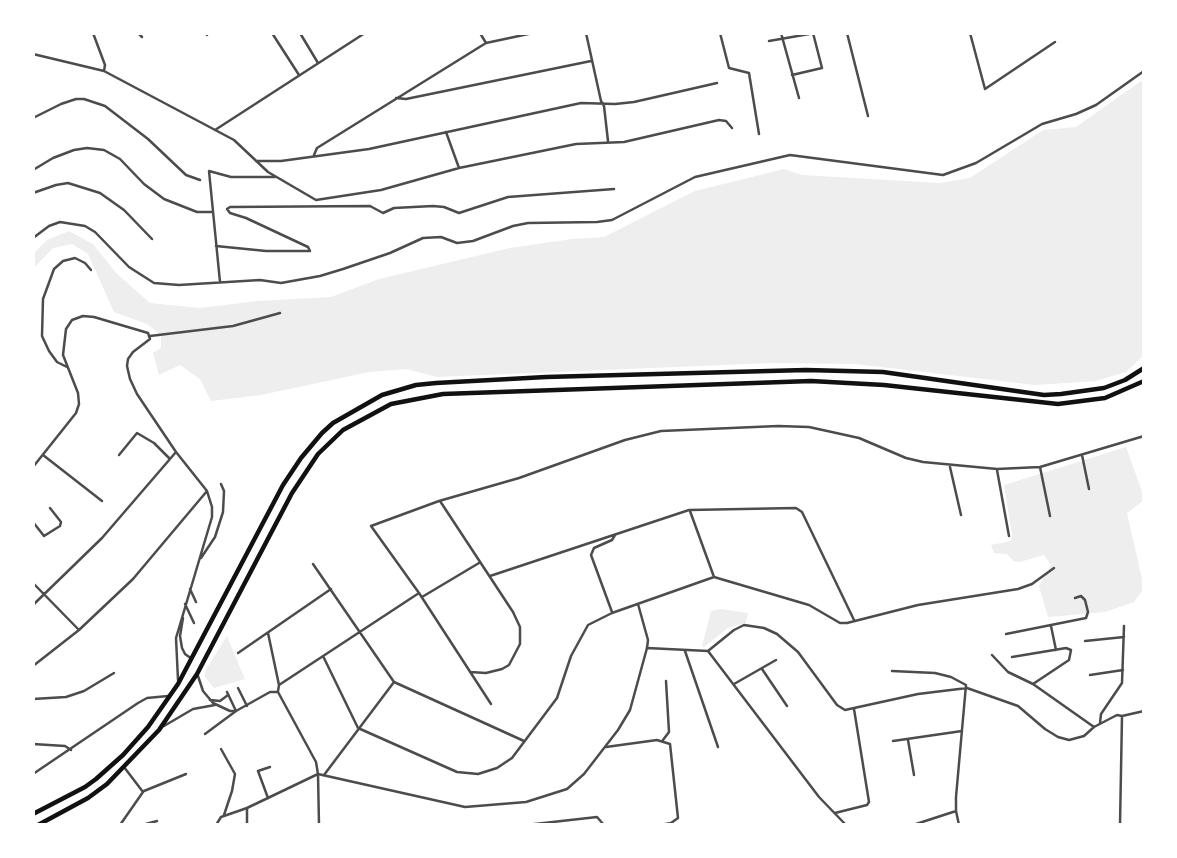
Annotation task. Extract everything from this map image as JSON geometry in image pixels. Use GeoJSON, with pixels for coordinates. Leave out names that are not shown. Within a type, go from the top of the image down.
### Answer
{"type":"FeatureCollection","features":[{"type":"Feature","properties":{"kind":"highway"},"geometry":{"type":"LineString","coordinates":[[33,814],[85,788],[132,746],[179,684],[284,485],[311,446],[333,423],[382,395],[436,383],[546,377],[806,370],[883,372],[1044,395],[1104,388],[1125,380],[1144,368]]}},
{"type":"Feature","properties":{"kind":"highway"},"geometry":{"type":"LineString","coordinates":[[38,825],[88,798],[124,767],[159,730],[197,674],[292,493],[318,454],[358,420],[404,400],[443,394],[811,381],[884,385],[1058,404],[1105,398],[1144,381]]}},
{"type":"Feature","properties":{"kind":"street"},"geometry":{"type":"LineString","coordinates":[[93,33],[105,65],[104,71]]}},
{"type":"Feature","properties":{"kind":"street"},"geometry":{"type":"LineString","coordinates":[[138,33],[142,37]]}},
{"type":"Feature","properties":{"kind":"street"},"geometry":{"type":"LineString","coordinates":[[272,33],[299,76]]}},
{"type":"Feature","properties":{"kind":"street"},"geometry":{"type":"LineString","coordinates":[[300,33],[318,63]]}},
{"type":"Feature","properties":{"kind":"street"},"geometry":{"type":"LineString","coordinates":[[215,130],[365,33]]}},
{"type":"Feature","properties":{"kind":"street"},"geometry":{"type":"LineString","coordinates":[[480,33],[486,43]]}},
{"type":"Feature","properties":{"kind":"street"},"geometry":{"type":"LineString","coordinates":[[314,155],[317,148],[486,43],[533,33]]}},
{"type":"Feature","properties":{"kind":"street"},"geometry":{"type":"LineString","coordinates":[[586,33],[608,141]]}},
{"type":"Feature","properties":{"kind":"street"},"geometry":{"type":"LineString","coordinates":[[720,33],[730,69],[749,73],[758,134]]}},
{"type":"Feature","properties":{"kind":"street"},"geometry":{"type":"LineString","coordinates":[[781,33],[799,98]]}},
{"type":"Feature","properties":{"kind":"street"},"geometry":{"type":"LineString","coordinates":[[769,41],[814,33],[822,68],[792,75]]}},
{"type":"Feature","properties":{"kind":"street"},"geometry":{"type":"LineString","coordinates":[[847,33],[868,116]]}},
{"type":"Feature","properties":{"kind":"street"},"geometry":{"type":"LineString","coordinates":[[970,33],[985,89],[1055,42]]}},
{"type":"Feature","properties":{"kind":"street"},"geometry":{"type":"LineString","coordinates":[[33,54],[104,71],[240,145],[268,172],[316,200],[381,190],[458,168],[576,144],[624,142],[719,120],[726,121],[732,128]]}},
{"type":"Feature","properties":{"kind":"street"},"geometry":{"type":"LineString","coordinates":[[396,98],[406,99],[591,61]]}},
{"type":"Feature","properties":{"kind":"street"},"geometry":{"type":"LineString","coordinates":[[33,238],[49,226],[60,222],[85,226],[95,232],[129,267],[154,283],[192,285],[260,280],[281,283],[320,276],[390,253],[423,238],[441,237],[457,243],[473,241],[528,223],[612,220],[695,177],[790,155],[943,175],[976,163],[1042,124],[1096,105],[1144,71]]}},
{"type":"Feature","properties":{"kind":"street"},"geometry":{"type":"LineString","coordinates":[[256,161],[281,161],[369,149],[581,103],[634,102],[717,83]]}},
{"type":"Feature","properties":{"kind":"street"},"geometry":{"type":"LineString","coordinates":[[33,118],[76,99],[97,103],[139,132],[186,175],[200,180]]}},
{"type":"Feature","properties":{"kind":"street"},"geometry":{"type":"LineString","coordinates":[[446,131],[458,168]]}},
{"type":"Feature","properties":{"kind":"street"},"geometry":{"type":"LineString","coordinates":[[33,170],[74,150],[104,150],[120,159],[154,192],[173,203],[197,212],[212,212]]}},
{"type":"Feature","properties":{"kind":"street"},"geometry":{"type":"LineString","coordinates":[[220,282],[209,171],[231,177],[278,177]]}},
{"type":"Feature","properties":{"kind":"street"},"geometry":{"type":"LineString","coordinates":[[33,193],[56,184],[68,183],[100,193],[124,210],[152,239]]}},
{"type":"Feature","properties":{"kind":"street"},"geometry":{"type":"LineString","coordinates":[[216,246],[266,251],[311,249],[246,218],[234,215],[226,209],[230,207],[370,206],[383,213],[394,208],[433,206],[459,213],[508,197],[614,189]]}},
{"type":"Feature","properties":{"kind":"street"},"geometry":{"type":"LineString","coordinates":[[316,200],[317,205]]}},
{"type":"Feature","properties":{"kind":"street"},"geometry":{"type":"LineString","coordinates":[[67,367],[57,362],[42,336],[43,299],[54,269],[63,261],[75,258],[85,262],[91,271]]}},
{"type":"Feature","properties":{"kind":"street"},"geometry":{"type":"LineString","coordinates":[[150,336],[233,326],[280,313]]}},
{"type":"Feature","properties":{"kind":"street"},"geometry":{"type":"LineString","coordinates":[[33,467],[76,413],[79,404],[78,393],[63,355],[66,329],[72,320],[83,316],[94,317],[145,331],[150,336]]}},
{"type":"Feature","properties":{"kind":"street"},"geometry":{"type":"LineString","coordinates":[[150,336],[147,342],[133,352],[127,366],[137,394],[212,501],[212,517],[176,638],[179,684]]}},
{"type":"Feature","properties":{"kind":"street"},"geometry":{"type":"LineString","coordinates":[[491,704],[371,526],[439,501],[519,478],[625,440],[660,431],[778,426],[809,428],[859,438],[906,458],[949,466],[997,470],[1040,467],[1144,436]]}},
{"type":"Feature","properties":{"kind":"street"},"geometry":{"type":"LineString","coordinates":[[119,455],[137,433],[155,443],[170,459]]}},
{"type":"Feature","properties":{"kind":"street"},"geometry":{"type":"LineString","coordinates":[[33,605],[102,538],[176,452]]}},
{"type":"Feature","properties":{"kind":"street"},"geometry":{"type":"LineString","coordinates":[[43,455],[102,501]]}},
{"type":"Feature","properties":{"kind":"street"},"geometry":{"type":"LineString","coordinates":[[1082,455],[1089,489]]}},
{"type":"Feature","properties":{"kind":"street"},"geometry":{"type":"LineString","coordinates":[[949,466],[961,515]]}},
{"type":"Feature","properties":{"kind":"street"},"geometry":{"type":"LineString","coordinates":[[1040,467],[1050,516]]}},
{"type":"Feature","properties":{"kind":"street"},"geometry":{"type":"LineString","coordinates":[[997,470],[1009,536]]}},
{"type":"Feature","properties":{"kind":"street"},"geometry":{"type":"LineString","coordinates":[[199,560],[209,547],[219,525],[225,500],[221,484]]}},
{"type":"Feature","properties":{"kind":"street"},"geometry":{"type":"LineString","coordinates":[[33,666],[79,630],[132,579],[207,491]]}},
{"type":"Feature","properties":{"kind":"street"},"geometry":{"type":"LineString","coordinates":[[439,501],[513,612],[520,627],[520,644],[514,659],[502,669],[486,673],[470,672]]}},
{"type":"Feature","properties":{"kind":"street"},"geometry":{"type":"LineString","coordinates":[[33,522],[44,536],[60,526],[61,522],[50,508]]}},
{"type":"Feature","properties":{"kind":"street"},"geometry":{"type":"LineString","coordinates":[[489,576],[689,510],[800,509],[854,622]]}},
{"type":"Feature","properties":{"kind":"street"},"geometry":{"type":"LineString","coordinates":[[689,510],[714,577]]}},
{"type":"Feature","properties":{"kind":"street"},"geometry":{"type":"LineString","coordinates":[[612,613],[591,555],[594,548],[612,540],[615,535]]}},
{"type":"Feature","properties":{"kind":"street"},"geometry":{"type":"LineString","coordinates":[[279,685],[360,631],[480,562]]}},
{"type":"Feature","properties":{"kind":"street"},"geometry":{"type":"LineString","coordinates":[[313,564],[394,682],[524,741]]}},
{"type":"Feature","properties":{"kind":"street"},"geometry":{"type":"LineString","coordinates":[[323,656],[358,728],[457,772],[478,774],[497,768],[512,758],[557,698],[571,656],[587,625],[612,613],[714,577],[809,605],[840,623],[854,622],[918,605],[1018,589],[1032,584],[1054,568]]}},
{"type":"Feature","properties":{"kind":"street"},"geometry":{"type":"LineString","coordinates":[[33,583],[79,630]]}},
{"type":"Feature","properties":{"kind":"street"},"geometry":{"type":"LineString","coordinates":[[190,589],[196,601]]}},
{"type":"Feature","properties":{"kind":"street"},"geometry":{"type":"LineString","coordinates":[[238,653],[331,589]]}},
{"type":"Feature","properties":{"kind":"street"},"geometry":{"type":"LineString","coordinates":[[1006,634],[1086,618],[1088,612],[1085,600],[1081,596],[1075,598]]}},
{"type":"Feature","properties":{"kind":"street"},"geometry":{"type":"LineString","coordinates":[[185,604],[194,623]]}},
{"type":"Feature","properties":{"kind":"street"},"geometry":{"type":"LineString","coordinates":[[216,825],[219,818],[225,815],[247,808],[318,774],[457,806],[484,807],[526,802],[567,789],[577,782],[606,747],[630,710],[648,640],[638,604]]}},
{"type":"Feature","properties":{"kind":"street"},"geometry":{"type":"LineString","coordinates":[[182,615],[181,645],[185,654],[192,659]]}},
{"type":"Feature","properties":{"kind":"street"},"geometry":{"type":"LineString","coordinates":[[647,648],[708,651],[734,629],[744,625],[764,628],[777,634],[798,652],[841,708],[854,709],[919,694],[967,688]]}},
{"type":"Feature","properties":{"kind":"street"},"geometry":{"type":"LineString","coordinates":[[1051,626],[1056,650]]}},
{"type":"Feature","properties":{"kind":"street"},"geometry":{"type":"LineString","coordinates":[[1100,723],[1101,714],[1121,685],[1124,626]]}},
{"type":"Feature","properties":{"kind":"street"},"geometry":{"type":"LineString","coordinates":[[268,633],[279,685],[278,692],[319,768],[319,825]]}},
{"type":"Feature","properties":{"kind":"street"},"geometry":{"type":"LineString","coordinates":[[1085,640],[1124,636]]}},
{"type":"Feature","properties":{"kind":"street"},"geometry":{"type":"LineString","coordinates":[[1012,657],[1071,650],[1069,660],[1033,684]]}},
{"type":"Feature","properties":{"kind":"street"},"geometry":{"type":"LineString","coordinates":[[685,651],[718,747]]}},
{"type":"Feature","properties":{"kind":"street"},"geometry":{"type":"LineString","coordinates":[[708,651],[819,797],[846,825]]}},
{"type":"Feature","properties":{"kind":"street"},"geometry":{"type":"LineString","coordinates":[[992,655],[1008,672],[1033,684],[1094,727]]}},
{"type":"Feature","properties":{"kind":"street"},"geometry":{"type":"LineString","coordinates":[[734,684],[776,660]]}},
{"type":"Feature","properties":{"kind":"street"},"geometry":{"type":"LineString","coordinates":[[762,668],[787,706]]}},
{"type":"Feature","properties":{"kind":"street"},"geometry":{"type":"LineString","coordinates":[[1090,675],[1123,670]]}},
{"type":"Feature","properties":{"kind":"street"},"geometry":{"type":"LineString","coordinates":[[892,671],[940,674],[961,682],[967,688],[1018,706],[1058,737],[1069,740],[1084,736],[1100,723],[1117,715],[1144,711]]}},
{"type":"Feature","properties":{"kind":"street"},"geometry":{"type":"LineString","coordinates":[[33,699],[66,697],[84,691],[114,673]]}},
{"type":"Feature","properties":{"kind":"street"},"geometry":{"type":"LineString","coordinates":[[197,674],[203,691],[215,705]]}},
{"type":"Feature","properties":{"kind":"street"},"geometry":{"type":"LineString","coordinates":[[663,740],[669,732],[666,681]]}},
{"type":"Feature","properties":{"kind":"street"},"geometry":{"type":"LineString","coordinates":[[324,775],[394,682]]}},
{"type":"Feature","properties":{"kind":"street"},"geometry":{"type":"LineString","coordinates":[[238,688],[247,706]]}},
{"type":"Feature","properties":{"kind":"street"},"geometry":{"type":"LineString","coordinates":[[959,825],[956,811],[967,688]]}},
{"type":"Feature","properties":{"kind":"street"},"geometry":{"type":"LineString","coordinates":[[205,734],[236,711],[270,692],[278,692]]}},
{"type":"Feature","properties":{"kind":"street"},"geometry":{"type":"LineString","coordinates":[[210,700],[220,701],[228,694],[236,711]]}},
{"type":"Feature","properties":{"kind":"street"},"geometry":{"type":"LineString","coordinates":[[33,775],[138,702],[147,698],[171,696]]}},
{"type":"Feature","properties":{"kind":"street"},"geometry":{"type":"LineString","coordinates":[[159,730],[199,707],[215,705],[236,711]]}},
{"type":"Feature","properties":{"kind":"street"},"geometry":{"type":"LineString","coordinates":[[835,813],[867,805],[869,802],[854,709]]}},
{"type":"Feature","properties":{"kind":"street"},"geometry":{"type":"LineString","coordinates":[[1120,825],[1122,716]]}},
{"type":"Feature","properties":{"kind":"street"},"geometry":{"type":"LineString","coordinates":[[894,741],[962,731]]}},
{"type":"Feature","properties":{"kind":"street"},"geometry":{"type":"LineString","coordinates":[[908,739],[914,775]]}},
{"type":"Feature","properties":{"kind":"street"},"geometry":{"type":"LineString","coordinates":[[606,747],[663,740],[670,744],[678,818],[671,823],[660,825]]}},
{"type":"Feature","properties":{"kind":"street"},"geometry":{"type":"LineString","coordinates":[[33,744],[65,746],[71,750]]}},
{"type":"Feature","properties":{"kind":"street"},"geometry":{"type":"LineString","coordinates":[[221,749],[235,774],[225,815]]}},
{"type":"Feature","properties":{"kind":"street"},"geometry":{"type":"LineString","coordinates":[[124,767],[143,792]]}},
{"type":"Feature","properties":{"kind":"street"},"geometry":{"type":"LineString","coordinates":[[268,798],[258,771],[270,767]]}},
{"type":"Feature","properties":{"kind":"street"},"geometry":{"type":"LineString","coordinates":[[120,825],[143,792],[186,774]]}},
{"type":"Feature","properties":{"kind":"street"},"geometry":{"type":"LineString","coordinates":[[247,808],[247,825]]}},
{"type":"Feature","properties":{"kind":"street"},"geometry":{"type":"LineString","coordinates":[[913,825],[956,811]]}},
{"type":"Feature","properties":{"kind":"street"},"geometry":{"type":"LineString","coordinates":[[526,825],[597,817],[604,825]]}},
{"type":"Feature","properties":{"kind":"street"},"geometry":{"type":"LineString","coordinates":[[142,825],[157,821]]}},
{"type":"Feature","properties":{"kind":"shaded area"},"geometry":{"type":"Polygon","coordinates":[[[1144,79],[1144,355],[1126,372],[1096,381],[1035,385],[855,364],[770,363],[437,377],[406,369],[369,372],[261,395],[211,401],[200,379],[180,365],[159,375],[153,353],[161,348],[161,335],[147,324],[114,312],[88,254],[72,244],[53,248],[33,269],[33,254],[47,240],[69,231],[93,244],[117,274],[150,303],[200,308],[258,301],[331,297],[379,279],[510,248],[604,237],[695,191],[784,169],[802,175],[940,183],[970,178],[1043,130],[1076,127],[1144,79]]]}},
{"type":"Feature","properties":{"kind":"shaded area"},"geometry":{"type":"Polygon","coordinates":[[[1126,447],[1144,497],[1144,500],[1127,513],[1144,588],[1134,602],[1105,612],[1048,617],[1039,586],[1051,565],[1044,555],[1020,562],[1013,561],[1007,554],[994,553],[991,545],[1011,541],[1004,485],[1126,447]]]}},
{"type":"Feature","properties":{"kind":"shaded area"},"geometry":{"type":"Polygon","coordinates":[[[721,609],[748,613],[746,623],[728,628],[704,647],[702,646],[711,611],[721,609]]]}},
{"type":"Feature","properties":{"kind":"shaded area"},"geometry":{"type":"Polygon","coordinates":[[[227,636],[245,679],[214,688],[205,677],[205,671],[227,636]]]}}]}
